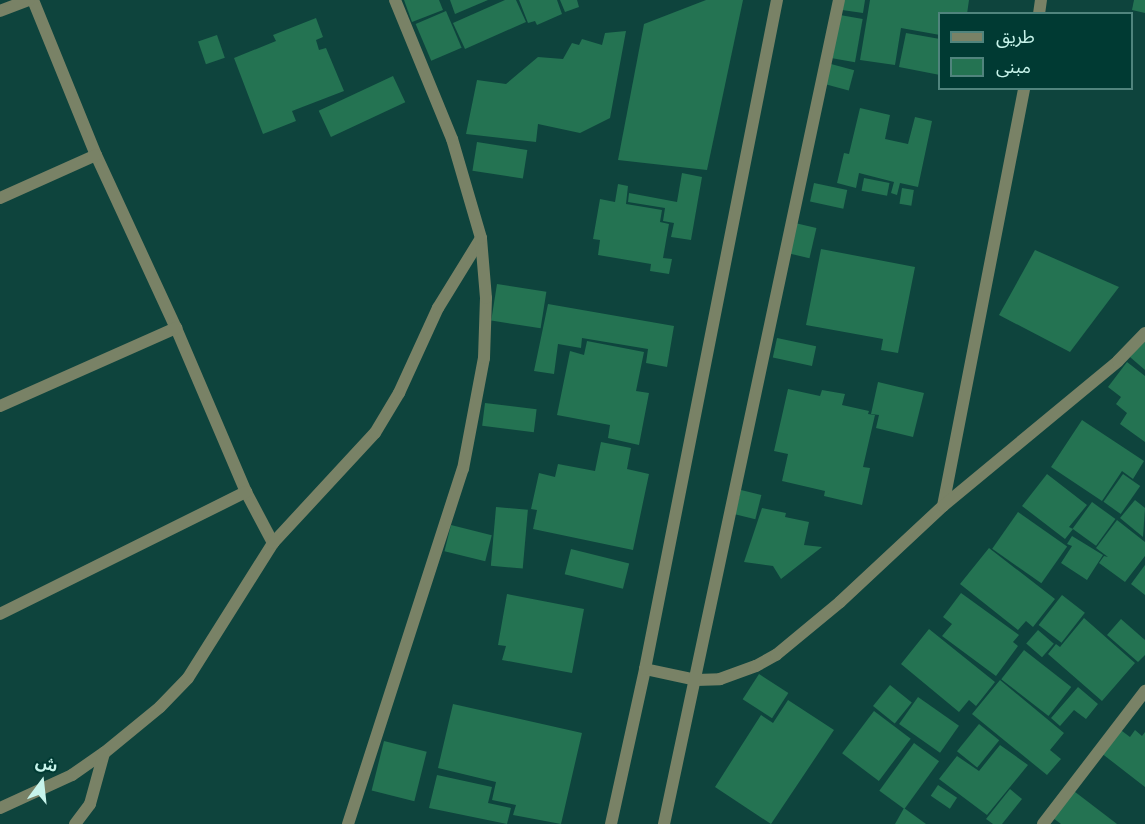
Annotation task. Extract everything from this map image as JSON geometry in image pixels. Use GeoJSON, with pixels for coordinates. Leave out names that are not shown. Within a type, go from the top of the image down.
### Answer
{"type":"FeatureCollection","features":[{"type":"Feature","properties":{"kind":"street"},"geometry":{"type":"LineString","coordinates":[[0,11],[29,0]]}},
{"type":"Feature","properties":{"kind":"street"},"geometry":{"type":"LineString","coordinates":[[33,0],[96,155],[176,328],[246,492],[273,543]]}},
{"type":"Feature","properties":{"kind":"street"},"geometry":{"type":"LineString","coordinates":[[348,824],[463,469],[484,358],[486,298],[481,238],[452,139],[395,0]]}},
{"type":"Feature","properties":{"kind":"street"},"geometry":{"type":"LineString","coordinates":[[611,824],[645,669],[777,0]]}},
{"type":"Feature","properties":{"kind":"street"},"geometry":{"type":"LineString","coordinates":[[664,824],[839,0]]}},
{"type":"Feature","properties":{"kind":"street"},"geometry":{"type":"LineString","coordinates":[[943,506],[1024,90]]}},
{"type":"Feature","properties":{"kind":"street"},"geometry":{"type":"LineString","coordinates":[[0,198],[96,155]]}},
{"type":"Feature","properties":{"kind":"street"},"geometry":{"type":"LineString","coordinates":[[0,808],[72,775],[104,753],[160,707],[188,678],[273,543],[375,433],[399,393],[438,308],[481,238]]}},
{"type":"Feature","properties":{"kind":"street"},"geometry":{"type":"LineString","coordinates":[[0,406],[176,328]]}},
{"type":"Feature","properties":{"kind":"street"},"geometry":{"type":"LineString","coordinates":[[645,669],[696,680],[720,679],[737,674],[776,655],[840,602],[943,506],[1118,362],[1145,333]]}},
{"type":"Feature","properties":{"kind":"street"},"geometry":{"type":"LineString","coordinates":[[0,614],[246,492]]}},
{"type":"Feature","properties":{"kind":"street"},"geometry":{"type":"LineString","coordinates":[[1043,824],[1145,691]]}},
{"type":"Feature","properties":{"kind":"street"},"geometry":{"type":"LineString","coordinates":[[75,824],[90,804],[104,753]]}},
{"type":"Feature","properties":{"kind":"building"},"geometry":{"type":"Polygon","coordinates":[[[404,0],[439,0],[443,10],[412,22],[404,0]]]}},
{"type":"Feature","properties":{"kind":"building"},"geometry":{"type":"Polygon","coordinates":[[[450,0],[488,0],[455,14],[450,0]]]}},
{"type":"Feature","properties":{"kind":"building"},"geometry":{"type":"Polygon","coordinates":[[[505,0],[516,0],[526,22],[465,49],[453,23],[505,0]]]}},
{"type":"Feature","properties":{"kind":"building"},"geometry":{"type":"Polygon","coordinates":[[[519,0],[557,0],[562,14],[537,25],[535,21],[528,23],[519,0]]]}},
{"type":"Feature","properties":{"kind":"building"},"geometry":{"type":"Polygon","coordinates":[[[560,0],[577,0],[579,7],[565,12],[560,0]]]}},
{"type":"Feature","properties":{"kind":"building"},"geometry":{"type":"Polygon","coordinates":[[[706,0],[743,0],[707,170],[618,160],[644,24],[706,0]]]}},
{"type":"Feature","properties":{"kind":"building"},"geometry":{"type":"Polygon","coordinates":[[[843,0],[865,0],[863,13],[842,10],[843,0]]]}},
{"type":"Feature","properties":{"kind":"building"},"geometry":{"type":"Polygon","coordinates":[[[870,0],[969,0],[967,12],[938,12],[938,35],[901,28],[895,65],[860,60],[870,0]]]}},
{"type":"Feature","properties":{"kind":"building"},"geometry":{"type":"Polygon","coordinates":[[[1134,0],[1145,0],[1145,13],[1132,10],[1134,0]]]}},
{"type":"Feature","properties":{"kind":"building"},"geometry":{"type":"Polygon","coordinates":[[[446,11],[462,48],[431,61],[416,24],[446,11]]]}},
{"type":"Feature","properties":{"kind":"building"},"geometry":{"type":"Polygon","coordinates":[[[840,15],[863,19],[855,62],[832,58],[840,15]]]}},
{"type":"Feature","properties":{"kind":"building"},"geometry":{"type":"Polygon","coordinates":[[[316,18],[323,37],[316,40],[319,50],[326,48],[344,91],[292,111],[296,121],[263,134],[234,58],[276,41],[273,35],[316,18]]]}},
{"type":"Feature","properties":{"kind":"building"},"geometry":{"type":"Polygon","coordinates":[[[626,31],[610,118],[580,133],[538,124],[536,142],[466,134],[477,80],[506,84],[538,57],[563,59],[572,43],[579,45],[582,39],[602,45],[605,33],[626,31]]]}},
{"type":"Feature","properties":{"kind":"building"},"geometry":{"type":"Polygon","coordinates":[[[906,33],[938,39],[938,75],[899,67],[906,33]]]}},
{"type":"Feature","properties":{"kind":"building"},"geometry":{"type":"Polygon","coordinates":[[[217,35],[225,58],[206,64],[198,42],[217,35]]]}},
{"type":"Feature","properties":{"kind":"building"},"geometry":{"type":"Polygon","coordinates":[[[831,64],[854,70],[849,90],[826,84],[831,64]]]}},
{"type":"Feature","properties":{"kind":"building"},"geometry":{"type":"Polygon","coordinates":[[[393,76],[405,102],[331,137],[319,111],[393,76]]]}},
{"type":"Feature","properties":{"kind":"building"},"geometry":{"type":"Polygon","coordinates":[[[860,108],[890,115],[885,139],[908,144],[915,117],[932,121],[918,187],[900,183],[897,195],[891,193],[894,182],[859,173],[856,188],[837,183],[844,153],[849,154],[860,108]]]}},
{"type":"Feature","properties":{"kind":"building"},"geometry":{"type":"Polygon","coordinates":[[[477,142],[527,150],[523,179],[472,171],[477,142]]]}},
{"type":"Feature","properties":{"kind":"building"},"geometry":{"type":"Polygon","coordinates":[[[682,173],[702,177],[691,240],[671,237],[674,223],[663,221],[665,208],[628,202],[629,193],[677,202],[682,173]]]}},
{"type":"Feature","properties":{"kind":"building"},"geometry":{"type":"Polygon","coordinates":[[[864,178],[890,183],[887,196],[862,191],[864,178]]]}},
{"type":"Feature","properties":{"kind":"building"},"geometry":{"type":"Polygon","coordinates":[[[814,183],[847,190],[843,209],[810,202],[814,183]]]}},
{"type":"Feature","properties":{"kind":"building"},"geometry":{"type":"Polygon","coordinates":[[[618,184],[628,186],[626,204],[662,210],[660,222],[669,224],[663,258],[672,259],[669,274],[650,271],[651,264],[598,255],[600,240],[593,239],[600,199],[615,202],[618,184]]]}},
{"type":"Feature","properties":{"kind":"building"},"geometry":{"type":"Polygon","coordinates":[[[902,188],[914,190],[911,206],[899,204],[902,188]]]}},
{"type":"Feature","properties":{"kind":"building"},"geometry":{"type":"Polygon","coordinates":[[[795,223],[816,228],[809,258],[788,253],[795,223]]]}},
{"type":"Feature","properties":{"kind":"building"},"geometry":{"type":"Polygon","coordinates":[[[821,249],[915,267],[898,353],[881,350],[883,339],[806,325],[821,249]]]}},
{"type":"Feature","properties":{"kind":"building"},"geometry":{"type":"Polygon","coordinates":[[[1035,250],[1119,287],[1070,352],[999,315],[1035,250]]]}},
{"type":"Feature","properties":{"kind":"building"},"geometry":{"type":"Polygon","coordinates":[[[497,284],[546,292],[541,328],[491,321],[497,284]]]}},
{"type":"Feature","properties":{"kind":"building"},"geometry":{"type":"Polygon","coordinates":[[[548,304],[674,326],[667,367],[646,363],[648,349],[582,338],[581,348],[558,344],[554,374],[534,371],[548,304]]]}},
{"type":"Feature","properties":{"kind":"building"},"geometry":{"type":"Polygon","coordinates":[[[777,338],[816,346],[812,366],[773,358],[777,338]]]}},
{"type":"Feature","properties":{"kind":"building"},"geometry":{"type":"Polygon","coordinates":[[[1145,339],[1145,370],[1130,357],[1145,339]]]}},
{"type":"Feature","properties":{"kind":"building"},"geometry":{"type":"Polygon","coordinates":[[[587,341],[644,352],[636,391],[649,393],[639,445],[608,438],[610,425],[557,415],[570,351],[584,355],[587,341]]]}},
{"type":"Feature","properties":{"kind":"building"},"geometry":{"type":"Polygon","coordinates":[[[1127,362],[1145,376],[1145,442],[1120,424],[1127,413],[1116,404],[1121,397],[1108,387],[1127,362]]]}},
{"type":"Feature","properties":{"kind":"building"},"geometry":{"type":"Polygon","coordinates":[[[878,382],[924,393],[913,437],[876,428],[879,415],[871,414],[878,382]]]}},
{"type":"Feature","properties":{"kind":"building"},"geometry":{"type":"Polygon","coordinates":[[[788,389],[820,396],[822,390],[845,394],[842,405],[869,411],[868,414],[875,415],[863,467],[870,468],[862,505],[824,496],[825,491],[782,481],[788,454],[774,451],[788,389]]]}},
{"type":"Feature","properties":{"kind":"building"},"geometry":{"type":"Polygon","coordinates":[[[485,403],[537,409],[534,432],[482,426],[485,403]]]}},
{"type":"Feature","properties":{"kind":"building"},"geometry":{"type":"Polygon","coordinates":[[[1082,420],[1144,461],[1133,479],[1122,471],[1102,501],[1051,467],[1082,420]]]}},
{"type":"Feature","properties":{"kind":"building"},"geometry":{"type":"Polygon","coordinates":[[[601,442],[631,448],[627,469],[649,474],[633,550],[533,529],[537,510],[531,509],[539,473],[555,477],[558,464],[595,471],[601,442]]]}},
{"type":"Feature","properties":{"kind":"building"},"geometry":{"type":"Polygon","coordinates":[[[1047,474],[1087,505],[1069,527],[1073,529],[1065,539],[1022,506],[1047,474]]]}},
{"type":"Feature","properties":{"kind":"building"},"geometry":{"type":"Polygon","coordinates":[[[1123,474],[1140,486],[1121,514],[1103,502],[1123,474]]]}},
{"type":"Feature","properties":{"kind":"building"},"geometry":{"type":"Polygon","coordinates":[[[741,490],[761,495],[755,519],[735,514],[741,490]]]}},
{"type":"Feature","properties":{"kind":"building"},"geometry":{"type":"Polygon","coordinates":[[[1135,500],[1145,508],[1143,537],[1120,518],[1135,500]]]}},
{"type":"Feature","properties":{"kind":"building"},"geometry":{"type":"Polygon","coordinates":[[[1092,502],[1115,519],[1096,546],[1073,529],[1092,502]]]}},
{"type":"Feature","properties":{"kind":"building"},"geometry":{"type":"Polygon","coordinates":[[[496,507],[528,510],[523,569],[491,566],[496,507]]]}},
{"type":"Feature","properties":{"kind":"building"},"geometry":{"type":"Polygon","coordinates":[[[762,508],[786,513],[785,517],[809,522],[804,545],[822,547],[781,579],[773,566],[744,562],[762,508]]]}},
{"type":"Feature","properties":{"kind":"building"},"geometry":{"type":"Polygon","coordinates":[[[1018,512],[1067,546],[1041,583],[992,549],[1018,512]]]}},
{"type":"Feature","properties":{"kind":"building"},"geometry":{"type":"Polygon","coordinates":[[[1117,520],[1145,542],[1145,556],[1125,582],[1099,563],[1104,556],[1108,557],[1096,548],[1117,520]]]}},
{"type":"Feature","properties":{"kind":"building"},"geometry":{"type":"Polygon","coordinates":[[[451,525],[492,535],[485,561],[444,551],[451,525]]]}},
{"type":"Feature","properties":{"kind":"building"},"geometry":{"type":"Polygon","coordinates":[[[1072,536],[1103,555],[1087,580],[1061,563],[1072,546],[1067,544],[1072,536]]]}},
{"type":"Feature","properties":{"kind":"building"},"geometry":{"type":"Polygon","coordinates":[[[989,548],[1055,599],[1033,627],[1026,621],[1018,630],[960,584],[989,548]]]}},
{"type":"Feature","properties":{"kind":"building"},"geometry":{"type":"Polygon","coordinates":[[[571,549],[629,564],[623,589],[565,574],[571,549]]]}},
{"type":"Feature","properties":{"kind":"building"},"geometry":{"type":"Polygon","coordinates":[[[1145,565],[1145,595],[1131,584],[1145,565]]]}},
{"type":"Feature","properties":{"kind":"building"},"geometry":{"type":"Polygon","coordinates":[[[961,593],[1019,635],[1013,642],[1018,646],[996,676],[942,636],[952,624],[943,617],[961,593]]]}},
{"type":"Feature","properties":{"kind":"building"},"geometry":{"type":"Polygon","coordinates":[[[507,594],[584,609],[572,673],[502,660],[506,646],[498,645],[507,594]]]}},
{"type":"Feature","properties":{"kind":"building"},"geometry":{"type":"Polygon","coordinates":[[[1062,595],[1085,613],[1061,643],[1039,625],[1062,595]]]}},
{"type":"Feature","properties":{"kind":"building"},"geometry":{"type":"Polygon","coordinates":[[[1084,618],[1135,663],[1102,701],[1048,654],[1056,644],[1060,647],[1084,618]]]}},
{"type":"Feature","properties":{"kind":"building"},"geometry":{"type":"Polygon","coordinates":[[[1121,619],[1145,640],[1145,655],[1138,662],[1107,635],[1121,619]]]}},
{"type":"Feature","properties":{"kind":"building"},"geometry":{"type":"Polygon","coordinates":[[[929,629],[995,682],[976,706],[969,700],[959,712],[901,664],[929,629]]]}},
{"type":"Feature","properties":{"kind":"building"},"geometry":{"type":"Polygon","coordinates":[[[1038,630],[1054,644],[1042,657],[1026,644],[1038,630]]]}},
{"type":"Feature","properties":{"kind":"building"},"geometry":{"type":"Polygon","coordinates":[[[1024,650],[1071,687],[1049,716],[1001,679],[1024,650]]]}},
{"type":"Feature","properties":{"kind":"building"},"geometry":{"type":"Polygon","coordinates":[[[759,674],[788,693],[772,718],[743,699],[759,674]]]}},
{"type":"Feature","properties":{"kind":"building"},"geometry":{"type":"Polygon","coordinates":[[[1000,680],[1064,733],[1050,750],[1061,759],[1047,775],[972,714],[1000,680]]]}},
{"type":"Feature","properties":{"kind":"building"},"geometry":{"type":"Polygon","coordinates":[[[890,685],[912,703],[895,724],[873,706],[890,685]]]}},
{"type":"Feature","properties":{"kind":"building"},"geometry":{"type":"Polygon","coordinates":[[[1078,687],[1098,704],[1086,719],[1074,710],[1060,726],[1051,718],[1078,687]]]}},
{"type":"Feature","properties":{"kind":"building"},"geometry":{"type":"Polygon","coordinates":[[[918,697],[959,726],[940,753],[899,724],[918,697]]]}},
{"type":"Feature","properties":{"kind":"building"},"geometry":{"type":"Polygon","coordinates":[[[788,700],[834,730],[771,824],[715,787],[761,715],[773,723],[788,700]]]}},
{"type":"Feature","properties":{"kind":"building"},"geometry":{"type":"Polygon","coordinates":[[[453,704],[582,733],[561,824],[513,815],[516,805],[492,800],[496,782],[438,768],[453,704]]]}},
{"type":"Feature","properties":{"kind":"building"},"geometry":{"type":"Polygon","coordinates":[[[874,711],[911,739],[879,781],[842,753],[874,711]]]}},
{"type":"Feature","properties":{"kind":"building"},"geometry":{"type":"Polygon","coordinates":[[[979,724],[999,740],[977,768],[957,751],[979,724]]]}},
{"type":"Feature","properties":{"kind":"building"},"geometry":{"type":"Polygon","coordinates":[[[1114,725],[1130,737],[1135,730],[1142,736],[1145,732],[1145,787],[1096,749],[1114,725]]]}},
{"type":"Feature","properties":{"kind":"building"},"geometry":{"type":"Polygon","coordinates":[[[384,741],[427,752],[414,801],[372,790],[384,741]]]}},
{"type":"Feature","properties":{"kind":"building"},"geometry":{"type":"Polygon","coordinates":[[[914,743],[939,761],[904,809],[879,791],[914,743]]]}},
{"type":"Feature","properties":{"kind":"building"},"geometry":{"type":"Polygon","coordinates":[[[1000,745],[1028,765],[987,815],[939,779],[957,756],[979,771],[1000,745]]]}},
{"type":"Feature","properties":{"kind":"building"},"geometry":{"type":"Polygon","coordinates":[[[437,775],[492,787],[488,803],[511,808],[507,824],[429,808],[437,775]]]}},
{"type":"Feature","properties":{"kind":"building"},"geometry":{"type":"Polygon","coordinates":[[[938,785],[957,798],[950,809],[931,796],[938,785]]]}},
{"type":"Feature","properties":{"kind":"building"},"geometry":{"type":"Polygon","coordinates":[[[1066,785],[1117,824],[1061,824],[1045,812],[1066,785]]]}},
{"type":"Feature","properties":{"kind":"building"},"geometry":{"type":"Polygon","coordinates":[[[1010,789],[1022,799],[1002,824],[993,824],[986,819],[1010,789]]]}},
{"type":"Feature","properties":{"kind":"building"},"geometry":{"type":"Polygon","coordinates":[[[904,808],[926,824],[895,824],[904,808]]]}}]}
